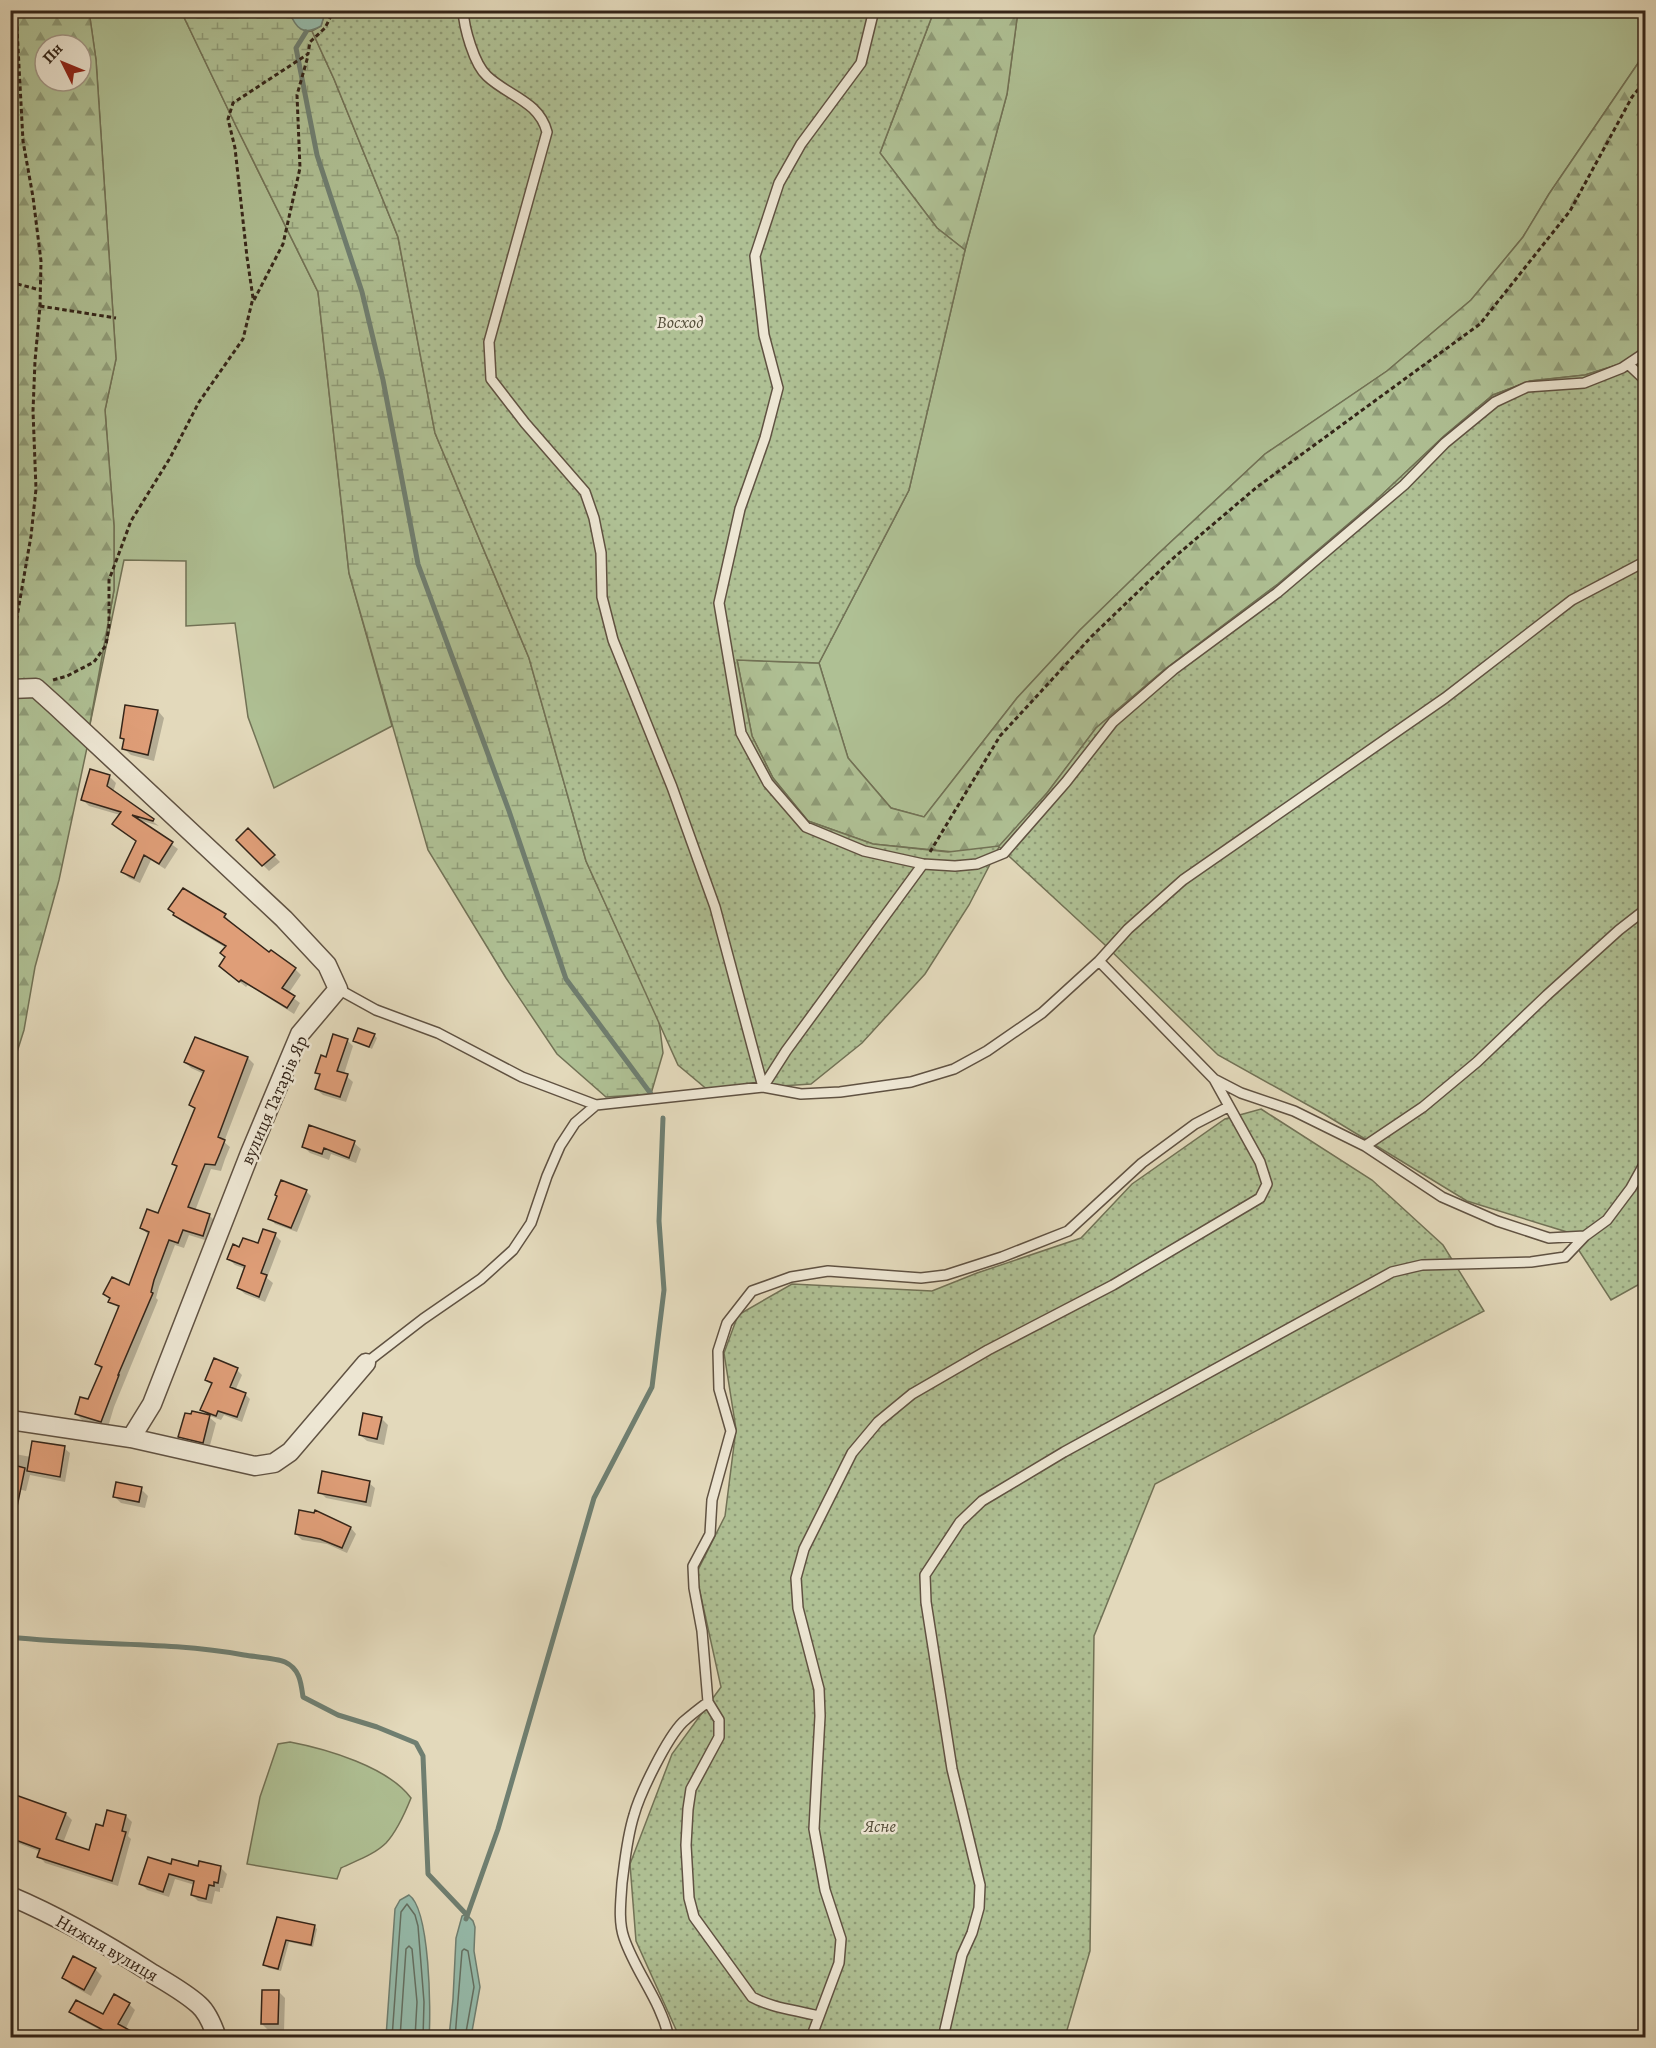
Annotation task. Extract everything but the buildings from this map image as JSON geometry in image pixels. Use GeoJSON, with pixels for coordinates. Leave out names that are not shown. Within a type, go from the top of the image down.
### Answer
{"type":"FeatureCollection","features":[{"type":"Feature","properties":{"kind":"street"},"geometry":{"type":"LineString","coordinates":[[10,689],[36,688],[284,919],[327,965],[338,989]]}},
{"type":"Feature","properties":{"kind":"street","name":"вулиця Татарів Яр"},"geometry":{"type":"LineString","coordinates":[[132,1438],[152,1404],[245,1164],[300,1034],[338,989]]}},
{"type":"Feature","properties":{"kind":"street"},"geometry":{"type":"LineString","coordinates":[[10,1420],[132,1438],[255,1466],[274,1463],[290,1452],[366,1363]]}},
{"type":"Feature","properties":{"kind":"street","name":"Нижня вулиця"},"geometry":{"type":"LineString","coordinates":[[10,1896],[35,1906],[120,1952],[200,2006],[211,2021],[217,2037]]}},
{"type":"Feature","properties":{"kind":"lane"},"geometry":{"type":"LineString","coordinates":[[464,10],[473,51],[486,75],[522,99],[543,119],[547,132],[489,342],[490,379],[585,492],[594,518],[601,553],[602,597],[613,640],[672,787],[715,907],[763,1087]]}},
{"type":"Feature","properties":{"kind":"lane"},"geometry":{"type":"LineString","coordinates":[[874,10],[861,63],[801,144],[779,183],[755,256],[764,335],[778,388],[765,438],[740,509],[719,603],[741,733],[768,783],[806,827],[864,851],[923,864],[955,866],[977,864],[1004,853],[1066,782],[1113,722],[1173,669],[1286,585],[1404,485],[1445,443],[1495,402],[1527,387],[1584,383],[1628,364],[1646,352]]}},
{"type":"Feature","properties":{"kind":"lane"},"geometry":{"type":"LineString","coordinates":[[1628,364],[1646,381]]}},
{"type":"Feature","properties":{"kind":"lane"},"geometry":{"type":"LineString","coordinates":[[338,989],[375,1010],[438,1033],[522,1077],[596,1105],[763,1087],[801,1094],[840,1092],[911,1082],[954,1070],[987,1051],[1042,1013],[1099,961],[1128,929],[1183,880],[1445,698],[1572,600],[1606,580],[1646,561]]}},
{"type":"Feature","properties":{"kind":"lane"},"geometry":{"type":"LineString","coordinates":[[763,1087],[793,1042],[923,864]]}},
{"type":"Feature","properties":{"kind":"lane"},"geometry":{"type":"LineString","coordinates":[[1365,1146],[1423,1107],[1477,1062],[1546,994],[1646,909]]}},
{"type":"Feature","properties":{"kind":"lane"},"geometry":{"type":"LineString","coordinates":[[811,2037],[839,1963],[841,1939],[825,1890],[814,1829],[817,1798],[819,1689],[798,1608],[796,1578],[804,1549],[852,1453],[878,1422],[912,1394],[988,1350],[1113,1285],[1260,1198],[1267,1184],[1260,1162],[1214,1079],[1099,961]]}},
{"type":"Feature","properties":{"kind":"lane"},"geometry":{"type":"LineString","coordinates":[[1214,1079],[1241,1093],[1294,1111],[1365,1146],[1442,1197],[1497,1221],[1549,1238],[1585,1236]]}},
{"type":"Feature","properties":{"kind":"lane"},"geometry":{"type":"LineString","coordinates":[[366,1363],[423,1319],[481,1279],[513,1250],[531,1223],[560,1146],[575,1123],[596,1105]]}},
{"type":"Feature","properties":{"kind":"lane"},"geometry":{"type":"LineString","coordinates":[[818,2016],[793,2008],[765,2004],[752,1997],[694,1917],[689,1898],[686,1845],[688,1809],[692,1789],[719,1737],[719,1720],[708,1701],[693,1566],[710,1534],[712,1500],[731,1431],[719,1389],[718,1351],[727,1323],[752,1291],[791,1277],[828,1271],[921,1278],[938,1276],[1002,1257],[1068,1231],[1142,1163],[1195,1124],[1228,1107]]}},
{"type":"Feature","properties":{"kind":"lane"},"geometry":{"type":"LineString","coordinates":[[943,2037],[962,1955],[972,1933],[979,1908],[980,1885],[951,1769],[926,1602],[925,1575],[960,1522],[982,1501],[1054,1457],[1392,1272],[1422,1264],[1531,1262],[1565,1257],[1585,1236],[1607,1220],[1631,1188],[1646,1161]]}},
{"type":"Feature","properties":{"kind":"lane"},"geometry":{"type":"LineString","coordinates":[[669,2037],[653,1995],[636,1969],[623,1935],[620,1906],[625,1856],[634,1814],[663,1750],[682,1723],[708,1701]]}},
{"type":"Feature","properties":{"kind":"path"},"geometry":{"type":"LineString","coordinates":[[10,657],[31,536],[36,489],[33,411],[41,261],[23,141],[16,10]]}},
{"type":"Feature","properties":{"kind":"path"},"geometry":{"type":"LineString","coordinates":[[252,303],[283,244],[300,168],[297,95],[310,42],[325,28],[334,10]]}},
{"type":"Feature","properties":{"kind":"path"},"geometry":{"type":"LineString","coordinates":[[36,688],[94,662],[106,645],[110,626],[109,580],[131,521],[170,458],[199,402],[243,339],[253,298],[235,148],[228,119],[233,103],[308,54]]}},
{"type":"Feature","properties":{"kind":"path"},"geometry":{"type":"LineString","coordinates":[[923,864],[1000,736],[1100,628],[1171,560],[1257,487],[1480,324],[1570,211],[1632,97],[1646,80]]}},
{"type":"Feature","properties":{"kind":"path"},"geometry":{"type":"LineString","coordinates":[[10,282],[40,290]]}},
{"type":"Feature","properties":{"kind":"path"},"geometry":{"type":"LineString","coordinates":[[40,306],[116,318]]}},
{"type":"Feature","properties":{"kind":"green space","name":"Восход"},"geometry":{"type":"Polygon","coordinates":[[[323,10],[934,11],[880,153],[937,228],[965,250],[909,490],[819,663],[737,660],[752,736],[773,778],[808,821],[873,844],[948,852],[999,846],[1047,793],[1096,728],[1164,670],[1278,584],[1372,504],[1444,436],[1493,395],[1530,381],[1585,375],[1620,364],[1643,349],[1645,343],[1645,1281],[1611,1300],[1567,1232],[1467,1201],[1324,1114],[1218,1055],[1104,944],[999,847],[969,905],[925,974],[862,1043],[811,1084],[709,1091],[678,1065],[586,861],[529,658],[435,433],[398,237],[334,79],[312,31],[321,26],[323,10]]]}},
{"type":"Feature","properties":{"kind":"green space"},"geometry":{"type":"Polygon","coordinates":[[[11,11],[89,11],[92,33],[33,33],[33,93],[93,93],[93,39],[116,359],[105,410],[114,526],[114,590],[88,743],[59,880],[35,967],[24,1030],[11,1071],[11,11]]]}},
{"type":"Feature","properties":{"kind":"green space"},"geometry":{"type":"Polygon","coordinates":[[[89,11],[181,11],[318,292],[349,573],[392,726],[274,788],[248,717],[235,623],[186,626],[186,561],[124,560],[89,729],[114,590],[114,526],[105,410],[116,359],[96,60],[89,11]]]}},
{"type":"Feature","properties":{"kind":"green space"},"geometry":{"type":"Polygon","coordinates":[[[181,11],[289,11],[292,18],[306,32],[312,31],[334,79],[398,237],[435,433],[529,658],[586,861],[659,1021],[663,1053],[651,1094],[606,1097],[557,1054],[506,978],[428,850],[349,573],[318,292],[181,11]]]}},
{"type":"Feature","properties":{"kind":"green space"},"geometry":{"type":"Polygon","coordinates":[[[934,11],[1018,11],[1007,94],[965,250],[937,228],[880,153],[934,11]]]}},
{"type":"Feature","properties":{"kind":"green space"},"geometry":{"type":"Polygon","coordinates":[[[1018,11],[1645,11],[1645,53],[1549,194],[1523,237],[1471,300],[1387,371],[1265,454],[1159,553],[1080,630],[1017,698],[924,817],[891,808],[848,758],[819,663],[909,490],[965,250],[1007,94],[1018,11]]]}},
{"type":"Feature","properties":{"kind":"green space"},"geometry":{"type":"Polygon","coordinates":[[[1645,53],[1646,343],[1643,349],[1620,364],[1585,375],[1530,381],[1493,395],[1444,436],[1372,504],[1278,584],[1164,670],[1096,728],[1047,793],[999,847],[954,852],[873,844],[808,821],[773,778],[752,736],[737,660],[819,663],[848,758],[891,808],[924,817],[1017,698],[1080,630],[1159,553],[1265,454],[1387,371],[1471,300],[1523,237],[1549,194],[1645,53]]]}},
{"type":"Feature","properties":{"kind":"green space","name":"Ясне"},"geometry":{"type":"Polygon","coordinates":[[[1261,1109],[1372,1180],[1443,1245],[1484,1311],[1155,1484],[1094,1636],[1090,1951],[1065,2037],[677,2037],[678,2034],[636,1941],[630,1864],[672,1754],[721,1687],[696,1574],[725,1516],[736,1429],[724,1353],[738,1315],[792,1284],[932,1291],[977,1273],[1081,1238],[1132,1184],[1225,1119],[1261,1109]]]}},
{"type":"Feature","properties":{"kind":"green space"},"geometry":{"type":"Polygon","coordinates":[[[290,1742],[321,1749],[356,1761],[388,1777],[411,1798],[397,1827],[386,1843],[370,1854],[341,1868],[337,1879],[247,1864],[260,1797],[278,1744],[290,1742]]]}},
{"type":"Feature","properties":{"kind":"water"},"geometry":{"type":"Polygon","coordinates":[[[289,11],[323,11],[324,16],[321,26],[305,30],[297,26],[289,11]]]}},
{"type":"Feature","properties":{"kind":"water"},"geometry":{"type":"Polygon","coordinates":[[[409,1895],[416,1904],[425,1939],[430,2006],[429,2037],[386,2037],[395,1909],[400,1900],[409,1895]]]}},
{"type":"Feature","properties":{"kind":"water"},"geometry":{"type":"Polygon","coordinates":[[[466,1914],[475,1927],[474,1951],[480,1987],[471,2037],[449,2037],[456,1938],[462,1916],[466,1914]]]}},
{"type":"Feature","properties":{"kind":"waterway"},"geometry":{"type":"LineString","coordinates":[[306,32],[296,48],[317,155],[362,292],[383,380],[418,564],[509,811],[566,979],[651,1094]]}},
{"type":"Feature","properties":{"kind":"waterway"},"geometry":{"type":"LineString","coordinates":[[466,1919],[498,1829],[594,1498],[652,1387],[664,1290],[659,1221],[663,1118]]}},
{"type":"Feature","properties":{"kind":"waterway"},"geometry":{"type":"LineString","coordinates":[[10,1637],[186,1648],[271,1659],[290,1665],[299,1677],[303,1697],[338,1715],[377,1727],[416,1743],[423,1756],[428,1874],[466,1914]]}}]}
